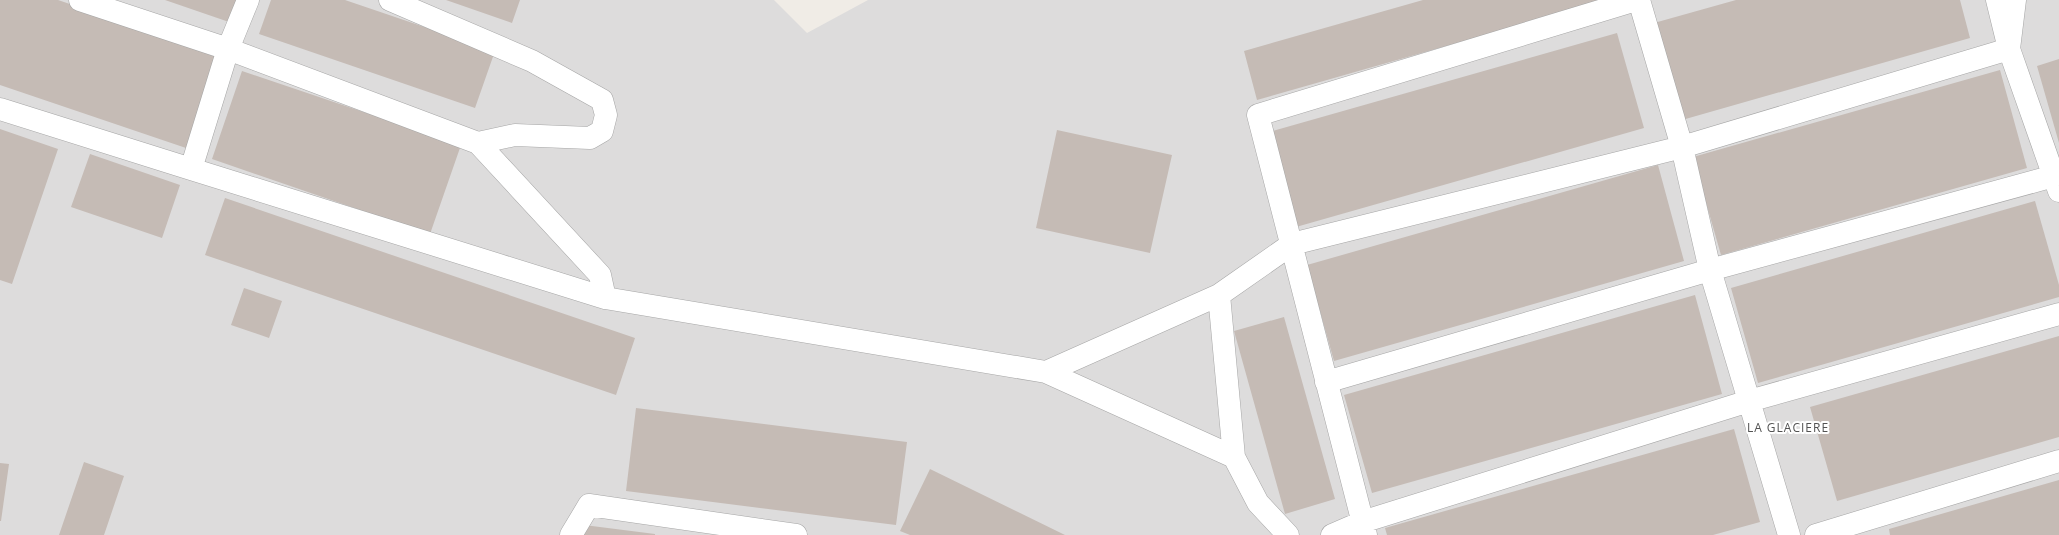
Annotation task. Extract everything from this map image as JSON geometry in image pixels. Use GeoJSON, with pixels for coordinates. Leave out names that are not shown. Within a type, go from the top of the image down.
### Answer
{"type":"FeatureCollection","features":[{"type":"Feature","properties":{"kind":"street"},"geometry":{"type":"LineString","coordinates":[[80,0],[228,49],[478,143],[600,274],[605,298]]}},
{"type":"Feature","properties":{"kind":"street"},"geometry":{"type":"LineString","coordinates":[[191,169],[228,49],[248,0]]}},
{"type":"Feature","properties":{"kind":"street"},"geometry":{"type":"LineString","coordinates":[[390,0],[532,60],[602,100],[606,115],[602,131],[590,138],[515,135],[478,143]]}},
{"type":"Feature","properties":{"kind":"street"},"geometry":{"type":"LineString","coordinates":[[1364,529],[1258,115],[1638,0],[1682,147],[1710,270],[1789,535]]}},
{"type":"Feature","properties":{"kind":"street"},"geometry":{"type":"LineString","coordinates":[[1326,382],[1710,270],[2057,183],[2009,49],[1997,0]]}},
{"type":"Feature","properties":{"kind":"street"},"geometry":{"type":"LineString","coordinates":[[2009,49],[2015,0]]}},
{"type":"Feature","properties":{"kind":"street"},"geometry":{"type":"LineString","coordinates":[[1046,372],[1219,295],[1292,244],[1682,147],[2009,49]]}},
{"type":"Feature","properties":{"kind":"street"},"geometry":{"type":"LineString","coordinates":[[0,109],[605,298],[1046,372],[1234,457]]}},
{"type":"Feature","properties":{"kind":"street"},"geometry":{"type":"LineString","coordinates":[[1219,295],[1234,457],[1258,503],[1288,535]]}},
{"type":"Feature","properties":{"kind":"street"},"geometry":{"type":"LineString","coordinates":[[1332,535],[1364,529],[1749,401],[2059,314]]}},
{"type":"Feature","properties":{"kind":"street"},"geometry":{"type":"LineString","coordinates":[[1816,535],[2059,461]]}},
{"type":"Feature","properties":{"kind":"street"},"geometry":{"type":"LineString","coordinates":[[571,535],[589,504],[796,535]]}},
{"type":"Feature","properties":{"kind":"shaded area"},"geometry":{"type":"Polygon","coordinates":[[[0,0],[774,0],[807,33],[868,0],[2059,0],[2059,535],[0,535],[0,0]]]}},
{"type":"Feature","properties":{"kind":"building"},"geometry":{"type":"Polygon","coordinates":[[[0,0],[58,0],[218,54],[186,148],[0,85],[0,0]]]}},
{"type":"Feature","properties":{"kind":"building"},"geometry":{"type":"Polygon","coordinates":[[[165,0],[237,0],[229,22],[165,0]]]}},
{"type":"Feature","properties":{"kind":"building"},"geometry":{"type":"Polygon","coordinates":[[[271,0],[345,0],[495,51],[475,108],[259,34],[271,0]]]}},
{"type":"Feature","properties":{"kind":"building"},"geometry":{"type":"Polygon","coordinates":[[[446,0],[520,0],[512,23],[446,0]]]}},
{"type":"Feature","properties":{"kind":"building"},"geometry":{"type":"Polygon","coordinates":[[[1423,0],[1607,0],[1257,100],[1244,51],[1423,0]]]}},
{"type":"Feature","properties":{"kind":"building"},"geometry":{"type":"Polygon","coordinates":[[[1736,0],[1960,0],[1970,38],[1682,120],[1654,23],[1736,0]]]}},
{"type":"Feature","properties":{"kind":"building"},"geometry":{"type":"Polygon","coordinates":[[[1617,33],[1644,128],[1296,227],[1269,132],[1617,33]]]}},
{"type":"Feature","properties":{"kind":"building"},"geometry":{"type":"Polygon","coordinates":[[[2059,59],[2059,143],[2037,66],[2059,59]]]}},
{"type":"Feature","properties":{"kind":"building"},"geometry":{"type":"Polygon","coordinates":[[[2000,70],[2027,168],[1721,255],[1693,157],[2000,70]]]}},
{"type":"Feature","properties":{"kind":"building"},"geometry":{"type":"Polygon","coordinates":[[[242,71],[461,145],[430,234],[212,159],[242,71]]]}},
{"type":"Feature","properties":{"kind":"building"},"geometry":{"type":"Polygon","coordinates":[[[0,129],[58,149],[12,284],[0,280],[0,129]]]}},
{"type":"Feature","properties":{"kind":"building"},"geometry":{"type":"Polygon","coordinates":[[[1057,130],[1172,155],[1150,253],[1036,228],[1057,130]]]}},
{"type":"Feature","properties":{"kind":"building"},"geometry":{"type":"Polygon","coordinates":[[[90,154],[180,185],[162,238],[71,207],[90,154]]]}},
{"type":"Feature","properties":{"kind":"building"},"geometry":{"type":"Polygon","coordinates":[[[1658,165],[1684,261],[1334,361],[1307,265],[1658,165]]]}},
{"type":"Feature","properties":{"kind":"building"},"geometry":{"type":"Polygon","coordinates":[[[225,198],[635,338],[616,395],[205,255],[225,198]]]}},
{"type":"Feature","properties":{"kind":"building"},"geometry":{"type":"Polygon","coordinates":[[[2035,201],[2059,285],[2059,297],[1758,383],[1731,288],[2035,201]]]}},
{"type":"Feature","properties":{"kind":"building"},"geometry":{"type":"Polygon","coordinates":[[[244,288],[282,301],[269,338],[231,325],[244,288]]]}},
{"type":"Feature","properties":{"kind":"building"},"geometry":{"type":"Polygon","coordinates":[[[1695,295],[1722,394],[1372,493],[1344,395],[1695,295]]]}},
{"type":"Feature","properties":{"kind":"building"},"geometry":{"type":"Polygon","coordinates":[[[1284,317],[1335,499],[1285,514],[1234,331],[1284,317]]]}},
{"type":"Feature","properties":{"kind":"building"},"geometry":{"type":"Polygon","coordinates":[[[2059,336],[2059,437],[1837,501],[1810,407],[2059,336]]]}},
{"type":"Feature","properties":{"kind":"building"},"geometry":{"type":"Polygon","coordinates":[[[636,408],[907,442],[896,525],[626,491],[636,408]]]}},
{"type":"Feature","properties":{"kind":"building"},"geometry":{"type":"Polygon","coordinates":[[[1734,429],[1760,522],[1713,535],[1387,535],[1385,528],[1734,429]]]}},
{"type":"Feature","properties":{"kind":"building"},"geometry":{"type":"Polygon","coordinates":[[[84,462],[124,476],[104,535],[59,535],[84,462]]]}},
{"type":"Feature","properties":{"kind":"building"},"geometry":{"type":"Polygon","coordinates":[[[0,463],[9,464],[1,521],[0,521],[0,463]]]}},
{"type":"Feature","properties":{"kind":"building"},"geometry":{"type":"Polygon","coordinates":[[[930,469],[1065,535],[910,535],[900,531],[930,469]]]}},
{"type":"Feature","properties":{"kind":"building"},"geometry":{"type":"Polygon","coordinates":[[[2059,480],[2059,535],[1890,535],[1889,529],[2059,480]]]}},
{"type":"Feature","properties":{"kind":"building"},"geometry":{"type":"Polygon","coordinates":[[[584,525],[655,534],[655,535],[583,535],[584,525]]]}},
{"type":"Feature","properties":{"kind":"district","name":"LA GLACIERE"},"geometry":{"type":"Point","coordinates":[1788,427]}}]}
